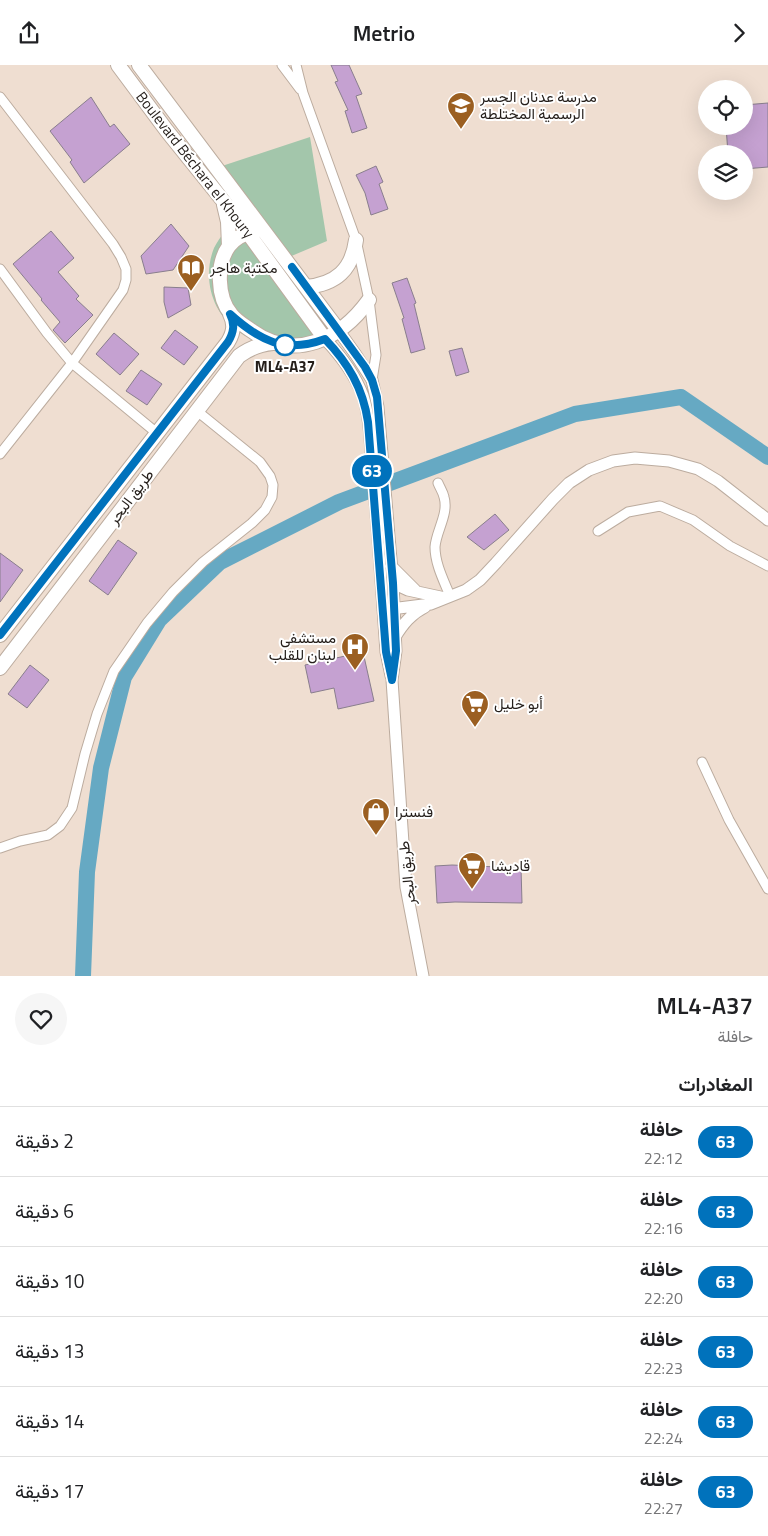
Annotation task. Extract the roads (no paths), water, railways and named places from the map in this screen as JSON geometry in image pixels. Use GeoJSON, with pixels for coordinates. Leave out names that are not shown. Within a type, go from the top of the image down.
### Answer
{"type":"FeatureCollection","features":[{"type":"Feature","properties":{"kind":"highway","name":"Boulevard Béchara el Khoury"},"geometry":{"type":"LineString","coordinates":[[118,65],[167,131],[248,233],[321,333]]}},
{"type":"Feature","properties":{"kind":"highway","name":"Boulevard Béchara el Khoury"},"geometry":{"type":"LineString","coordinates":[[139,65],[292,267]]}},
{"type":"Feature","properties":{"kind":"highway"},"geometry":{"type":"LineString","coordinates":[[167,131],[182,121]]}},
{"type":"Feature","properties":{"kind":"highway"},"geometry":{"type":"LineString","coordinates":[[222,199],[228,222],[229,246]]}},
{"type":"Feature","properties":{"kind":"highway"},"geometry":{"type":"LineString","coordinates":[[229,246],[238,238],[248,233],[264,230]]}},
{"type":"Feature","properties":{"kind":"highway"},"geometry":{"type":"LineString","coordinates":[[306,287],[319,286],[341,274],[349,264],[354,253],[356,240]]}},
{"type":"Feature","properties":{"kind":"highway","name":"طريق البحر"},"geometry":{"type":"LineString","coordinates":[[0,635],[228,342],[234,328],[220,287],[220,273],[223,259],[229,246]]}},
{"type":"Feature","properties":{"kind":"highway","name":"طريق البحر"},"geometry":{"type":"LineString","coordinates":[[292,267],[339,331]]}},
{"type":"Feature","properties":{"kind":"highway"},"geometry":{"type":"LineString","coordinates":[[321,333],[339,331],[355,317],[369,300]]}},
{"type":"Feature","properties":{"kind":"highway","name":"طريق البحر"},"geometry":{"type":"LineString","coordinates":[[230,314],[261,338],[273,343]]}},
{"type":"Feature","properties":{"kind":"highway"},"geometry":{"type":"LineString","coordinates":[[321,333],[329,317]]}},
{"type":"Feature","properties":{"kind":"highway","name":"طريق البحر"},"geometry":{"type":"LineString","coordinates":[[0,668],[239,356],[261,344],[299,345],[312,343],[321,333]]}},
{"type":"Feature","properties":{"kind":"main road","name":"طريق البحر"},"geometry":{"type":"LineString","coordinates":[[339,331],[372,380],[378,407],[380,490],[388,609],[386,652],[392,680],[406,887],[423,976]]}},
{"type":"Feature","properties":{"kind":"main road","name":"طريق البحر"},"geometry":{"type":"LineString","coordinates":[[321,333],[349,368],[359,387],[368,422],[392,565],[393,583],[388,609],[395,637],[395,660],[392,680]]}},
{"type":"Feature","properties":{"kind":"main road"},"geometry":{"type":"LineString","coordinates":[[395,637],[410,617],[420,610],[466,590],[480,580],[569,483],[589,470],[613,461],[635,458],[669,461],[698,469],[718,481],[768,519]]}},
{"type":"Feature","properties":{"kind":"main road"},"geometry":{"type":"LineString","coordinates":[[392,565],[416,591]]}},
{"type":"Feature","properties":{"kind":"main road"},"geometry":{"type":"LineString","coordinates":[[393,583],[416,591],[448,597]]}},
{"type":"Feature","properties":{"kind":"main road"},"geometry":{"type":"LineString","coordinates":[[388,609],[431,604]]}},
{"type":"Feature","properties":{"kind":"street"},"geometry":{"type":"LineString","coordinates":[[282,65],[303,93]]}},
{"type":"Feature","properties":{"kind":"street"},"geometry":{"type":"LineString","coordinates":[[296,65],[303,93],[356,240],[369,300],[376,355],[372,380]]}},
{"type":"Feature","properties":{"kind":"street"},"geometry":{"type":"LineString","coordinates":[[1,99],[113,244],[126,269],[126,280],[123,290],[72,363],[1,449]]}},
{"type":"Feature","properties":{"kind":"street"},"geometry":{"type":"LineString","coordinates":[[0,269],[47,333],[72,363],[158,434]]}},
{"type":"Feature","properties":{"kind":"street"},"geometry":{"type":"LineString","coordinates":[[0,848],[20,841],[48,835],[60,826],[72,808],[97,714],[114,671],[147,623],[173,592],[203,562],[252,523],[265,510],[272,497],[273,485],[270,476],[260,462],[197,411]]}},
{"type":"Feature","properties":{"kind":"street"},"geometry":{"type":"LineString","coordinates":[[438,483],[445,499],[445,505],[435,549],[448,597]]}},
{"type":"Feature","properties":{"kind":"street"},"geometry":{"type":"LineString","coordinates":[[598,531],[628,512],[660,506],[693,520],[730,546],[768,566]]}},
{"type":"Feature","properties":{"kind":"street"},"geometry":{"type":"LineString","coordinates":[[702,762],[729,820],[768,889]]}},
{"type":"Feature","properties":{"kind":"waterway"},"geometry":{"type":"LineString","coordinates":[[83,976],[87,872],[101,768],[124,677],[159,620],[220,562],[339,502],[575,414],[681,397],[768,457]]}},
{"type":"Feature","properties":{"kind":"place","name":"مدرسة عدنان الجسر الرسمية المختلطة"},"geometry":{"type":"Point","coordinates":[461,130]}},
{"type":"Feature","properties":{"kind":"place","name":"مكتبة هاجر"},"geometry":{"type":"Point","coordinates":[191,292]}},
{"type":"Feature","properties":{"kind":"place","name":"ML4-A37"},"geometry":{"type":"Point","coordinates":[285,345]}},
{"type":"Feature","properties":{"kind":"place","name":"مستشفى لبنان للقلب"},"geometry":{"type":"Point","coordinates":[355,671]}},
{"type":"Feature","properties":{"kind":"place","name":"أبو خليل"},"geometry":{"type":"Point","coordinates":[475,728]}},
{"type":"Feature","properties":{"kind":"place","name":"فنسترا"},"geometry":{"type":"Point","coordinates":[376,836]}},
{"type":"Feature","properties":{"kind":"place","name":"قاديشا"},"geometry":{"type":"Point","coordinates":[472,890]}}]}
